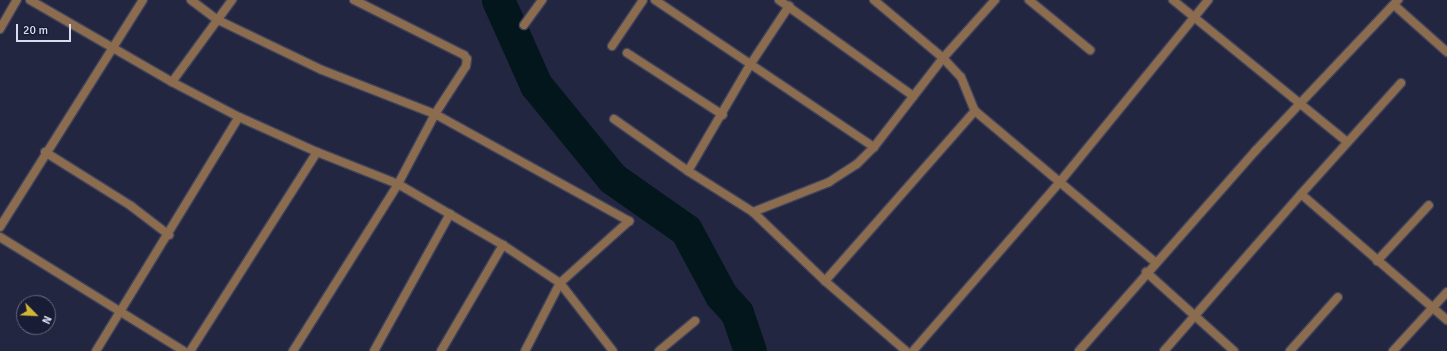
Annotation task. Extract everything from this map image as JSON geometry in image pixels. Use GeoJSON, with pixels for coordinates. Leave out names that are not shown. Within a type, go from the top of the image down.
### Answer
{"type":"FeatureCollection","features":[{"type":"Feature","properties":{"kind":"street"},"geometry":{"type":"LineString","coordinates":[[0,29],[17,0]]}},
{"type":"Feature","properties":{"kind":"street"},"geometry":{"type":"LineString","coordinates":[[30,0],[172,82],[239,117],[317,152],[398,184],[503,244],[560,282],[613,351]]}},
{"type":"Feature","properties":{"kind":"street"},"geometry":{"type":"LineString","coordinates":[[0,227],[111,47],[143,0]]}},
{"type":"Feature","properties":{"kind":"street"},"geometry":{"type":"LineString","coordinates":[[191,0],[218,20],[322,70],[435,114],[629,221],[560,282],[525,351]]}},
{"type":"Feature","properties":{"kind":"street"},"geometry":{"type":"LineString","coordinates":[[172,82],[232,0]]}},
{"type":"Feature","properties":{"kind":"street"},"geometry":{"type":"LineString","coordinates":[[293,351],[398,184],[435,114],[463,73],[467,59],[464,55],[354,0]]}},
{"type":"Feature","properties":{"kind":"street"},"geometry":{"type":"LineString","coordinates":[[524,25],[542,0]]}},
{"type":"Feature","properties":{"kind":"street"},"geometry":{"type":"LineString","coordinates":[[612,46],[643,0]]}},
{"type":"Feature","properties":{"kind":"street"},"geometry":{"type":"LineString","coordinates":[[655,0],[750,65],[874,146]]}},
{"type":"Feature","properties":{"kind":"street"},"geometry":{"type":"LineString","coordinates":[[779,0],[914,96]]}},
{"type":"Feature","properties":{"kind":"street"},"geometry":{"type":"LineString","coordinates":[[874,0],[943,58],[961,78],[976,111],[1059,183],[1155,262]]}},
{"type":"Feature","properties":{"kind":"street"},"geometry":{"type":"LineString","coordinates":[[753,212],[829,182],[857,164],[874,146],[943,58],[995,0]]}},
{"type":"Feature","properties":{"kind":"street"},"geometry":{"type":"LineString","coordinates":[[1029,0],[1090,50]]}},
{"type":"Feature","properties":{"kind":"street"},"geometry":{"type":"LineString","coordinates":[[1173,0],[1347,142]]}},
{"type":"Feature","properties":{"kind":"street"},"geometry":{"type":"LineString","coordinates":[[913,351],[1059,183],[1208,0]]}},
{"type":"Feature","properties":{"kind":"street"},"geometry":{"type":"LineString","coordinates":[[1079,351],[1155,262],[1396,2],[1447,52]]}},
{"type":"Feature","properties":{"kind":"street"},"geometry":{"type":"LineString","coordinates":[[688,171],[723,115],[750,65],[789,6]]}},
{"type":"Feature","properties":{"kind":"street"},"geometry":{"type":"LineString","coordinates":[[627,53],[723,115]]}},
{"type":"Feature","properties":{"kind":"street"},"geometry":{"type":"LineString","coordinates":[[1164,351],[1194,315],[1401,83]]}},
{"type":"Feature","properties":{"kind":"street"},"geometry":{"type":"LineString","coordinates":[[825,281],[976,111]]}},
{"type":"Feature","properties":{"kind":"street"},"geometry":{"type":"LineString","coordinates":[[96,351],[119,311],[169,235],[239,117]]}},
{"type":"Feature","properties":{"kind":"street"},"geometry":{"type":"LineString","coordinates":[[614,119],[688,171],[753,212],[825,281],[906,351]]}},
{"type":"Feature","properties":{"kind":"street"},"geometry":{"type":"LineString","coordinates":[[45,152],[131,206],[169,235]]}},
{"type":"Feature","properties":{"kind":"street"},"geometry":{"type":"LineString","coordinates":[[190,351],[317,152]]}},
{"type":"Feature","properties":{"kind":"street"},"geometry":{"type":"LineString","coordinates":[[1302,194],[1377,261],[1447,320]]}},
{"type":"Feature","properties":{"kind":"street"},"geometry":{"type":"LineString","coordinates":[[1377,261],[1429,205]]}},
{"type":"Feature","properties":{"kind":"street"},"geometry":{"type":"LineString","coordinates":[[374,351],[450,214]]}},
{"type":"Feature","properties":{"kind":"street"},"geometry":{"type":"LineString","coordinates":[[0,236],[184,351]]}},
{"type":"Feature","properties":{"kind":"street"},"geometry":{"type":"LineString","coordinates":[[441,351],[503,244]]}},
{"type":"Feature","properties":{"kind":"street"},"geometry":{"type":"LineString","coordinates":[[1146,272],[1234,351]]}},
{"type":"Feature","properties":{"kind":"street"},"geometry":{"type":"LineString","coordinates":[[1394,351],[1447,292]]}},
{"type":"Feature","properties":{"kind":"street"},"geometry":{"type":"LineString","coordinates":[[1290,351],[1338,297]]}},
{"type":"Feature","properties":{"kind":"street"},"geometry":{"type":"LineString","coordinates":[[659,351],[695,320]]}},
{"type":"Feature","properties":{"kind":"waterway"},"geometry":{"type":"LineString","coordinates":[[498,0],[536,85],[612,178],[686,230],[721,295],[737,313],[750,351]]}}]}
